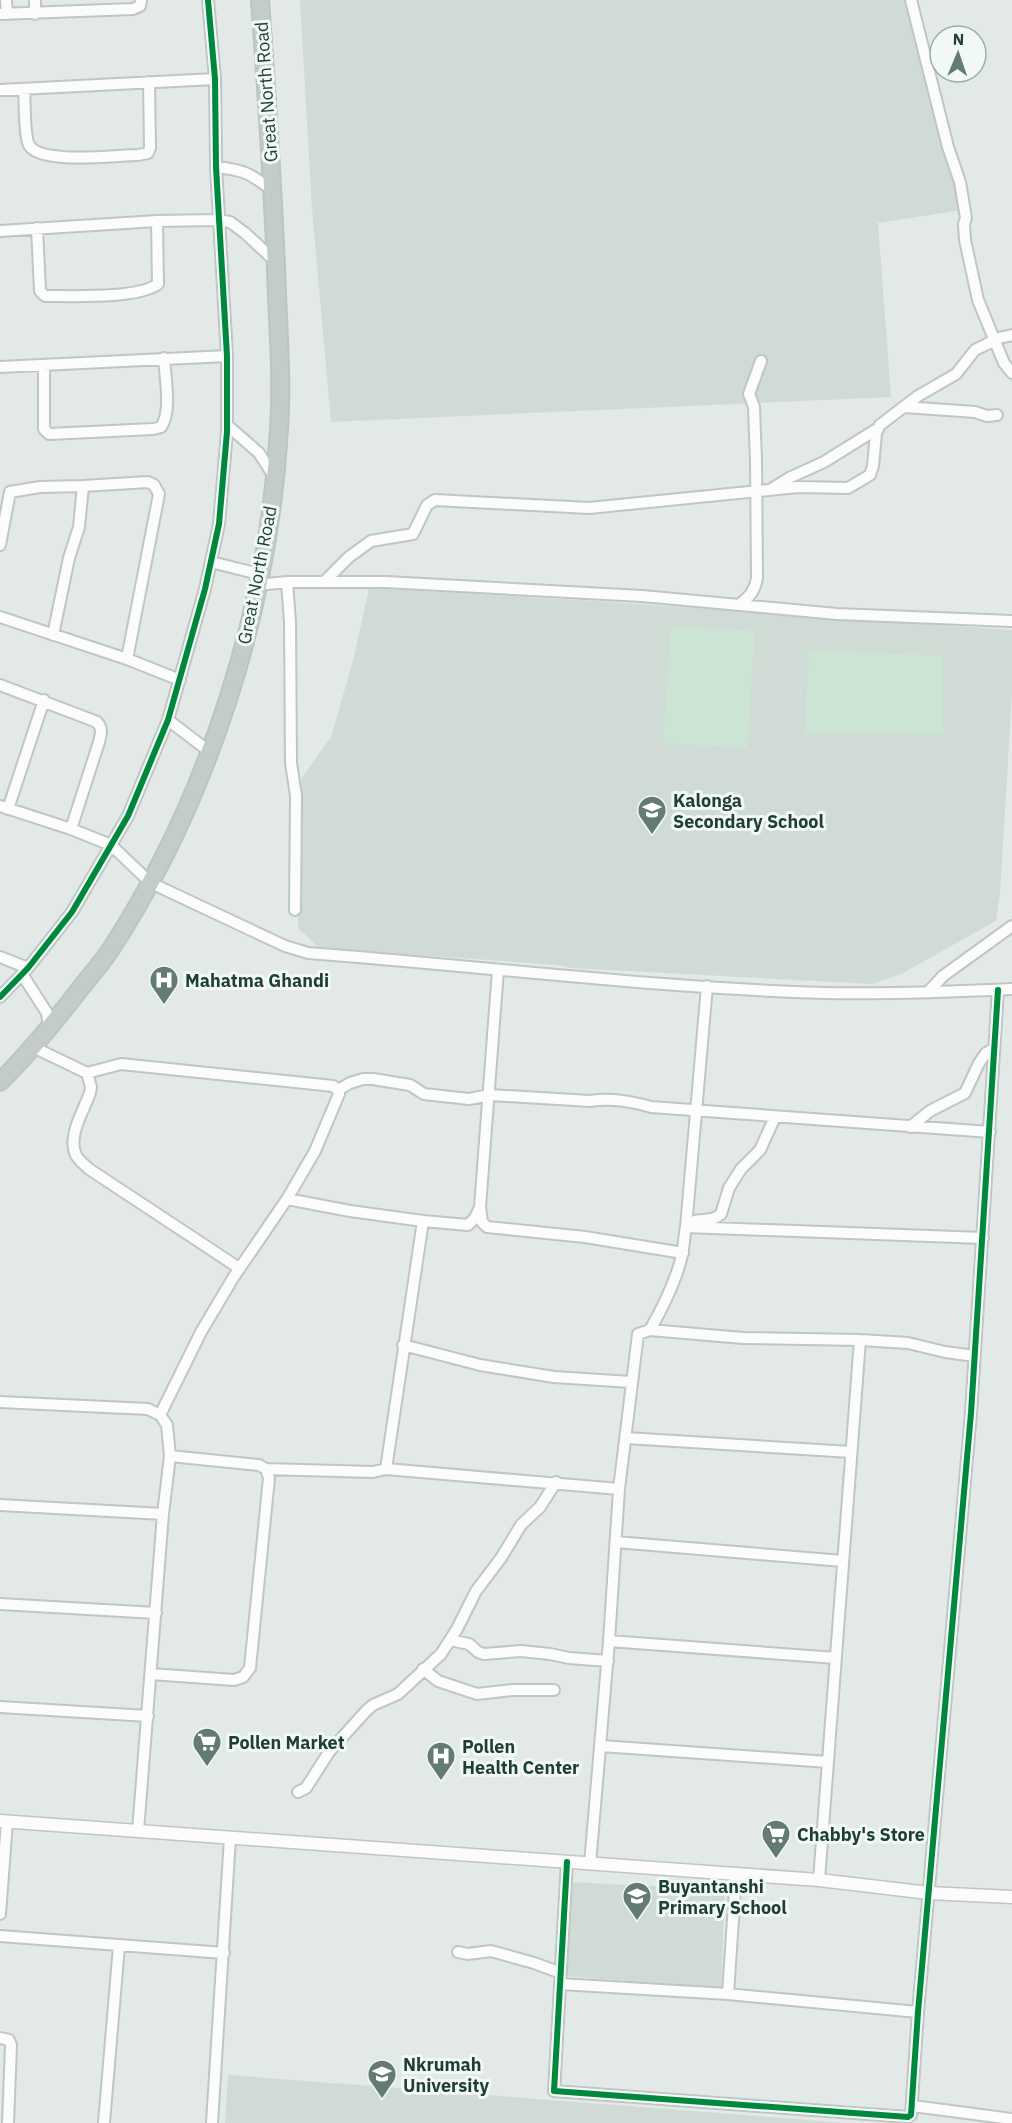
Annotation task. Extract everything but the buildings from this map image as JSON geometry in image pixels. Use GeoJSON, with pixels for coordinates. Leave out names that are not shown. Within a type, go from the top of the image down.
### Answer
{"type":"FeatureCollection","features":[{"type":"Feature","properties":{"kind":"highway","name":"Great North Road"},"geometry":{"type":"LineString","coordinates":[[0,1082],[49,1028],[110,951],[151,883],[210,752],[233,685],[249,626],[270,526],[279,429],[280,386],[273,191],[260,0]]}},
{"type":"Feature","properties":{"kind":"street"},"geometry":{"type":"LineString","coordinates":[[6,0],[3,14],[133,9],[140,6],[141,0]]}},
{"type":"Feature","properties":{"kind":"street"},"geometry":{"type":"LineString","coordinates":[[35,0],[35,14]]}},
{"type":"Feature","properties":{"kind":"street"},"geometry":{"type":"LineString","coordinates":[[0,997],[25,971],[72,912],[128,816],[168,720],[211,562],[219,524],[227,425],[227,356],[218,220],[215,79],[208,0]]}},
{"type":"Feature","properties":{"kind":"street"},"geometry":{"type":"LineString","coordinates":[[911,0],[948,147],[960,182],[966,218],[965,240],[978,300],[1004,363],[1012,373]]}},
{"type":"Feature","properties":{"kind":"street"},"geometry":{"type":"LineString","coordinates":[[0,90],[215,79]]}},
{"type":"Feature","properties":{"kind":"street"},"geometry":{"type":"LineString","coordinates":[[24,89],[27,142],[37,153],[55,158],[138,154],[148,153],[150,148],[149,82]]}},
{"type":"Feature","properties":{"kind":"street"},"geometry":{"type":"LineString","coordinates":[[216,166],[243,170],[255,176],[273,191]]}},
{"type":"Feature","properties":{"kind":"street"},"geometry":{"type":"LineString","coordinates":[[0,231],[218,220],[230,222],[276,262]]}},
{"type":"Feature","properties":{"kind":"street"},"geometry":{"type":"LineString","coordinates":[[37,228],[40,291],[45,296],[97,295],[149,291],[158,284],[157,222]]}},
{"type":"Feature","properties":{"kind":"street"},"geometry":{"type":"LineString","coordinates":[[769,490],[824,462],[877,429],[918,396],[956,374],[975,351],[1012,335]]}},
{"type":"Feature","properties":{"kind":"street"},"geometry":{"type":"LineString","coordinates":[[0,367],[227,356]]}},
{"type":"Feature","properties":{"kind":"street"},"geometry":{"type":"LineString","coordinates":[[44,365],[44,429],[49,434],[153,429],[161,427],[166,421],[164,358]]}},
{"type":"Feature","properties":{"kind":"street"},"geometry":{"type":"LineString","coordinates":[[740,604],[749,598],[757,578],[754,408],[749,394],[761,361]]}},
{"type":"Feature","properties":{"kind":"street"},"geometry":{"type":"LineString","coordinates":[[904,407],[975,412],[987,417],[997,415]]}},
{"type":"Feature","properties":{"kind":"street"},"geometry":{"type":"LineString","coordinates":[[227,425],[259,453],[274,478]]}},
{"type":"Feature","properties":{"kind":"street"},"geometry":{"type":"LineString","coordinates":[[324,582],[349,557],[371,541],[412,534],[430,501],[589,508],[769,490],[798,488],[840,490],[854,487],[870,475],[877,429]]}},
{"type":"Feature","properties":{"kind":"street"},"geometry":{"type":"LineString","coordinates":[[0,545],[10,492],[40,487],[148,482],[154,485],[159,494],[127,658]]}},
{"type":"Feature","properties":{"kind":"street"},"geometry":{"type":"LineString","coordinates":[[52,635],[69,558],[79,527],[82,486]]}},
{"type":"Feature","properties":{"kind":"street"},"geometry":{"type":"LineString","coordinates":[[211,562],[258,579],[287,582],[408,583],[642,596],[837,614],[1012,621]]}},
{"type":"Feature","properties":{"kind":"street"},"geometry":{"type":"LineString","coordinates":[[287,582],[290,622],[291,763],[296,796],[295,910]]}},
{"type":"Feature","properties":{"kind":"street"},"geometry":{"type":"LineString","coordinates":[[0,617],[127,658],[180,680]]}},
{"type":"Feature","properties":{"kind":"street"},"geometry":{"type":"LineString","coordinates":[[0,685],[97,722],[102,730],[71,829]]}},
{"type":"Feature","properties":{"kind":"street"},"geometry":{"type":"LineString","coordinates":[[44,700],[4,807],[111,845],[151,883],[296,950],[498,970],[826,993],[1012,990]]}},
{"type":"Feature","properties":{"kind":"street"},"geometry":{"type":"LineString","coordinates":[[168,720],[210,752]]}},
{"type":"Feature","properties":{"kind":"street"},"geometry":{"type":"LineString","coordinates":[[929,991],[943,976],[1012,926]]}},
{"type":"Feature","properties":{"kind":"street"},"geometry":{"type":"LineString","coordinates":[[0,957],[25,971],[47,1013],[49,1028]]}},
{"type":"Feature","properties":{"kind":"street"},"geometry":{"type":"LineString","coordinates":[[484,1226],[480,1207],[498,970]]}},
{"type":"Feature","properties":{"kind":"street"},"geometry":{"type":"LineString","coordinates":[[650,1330],[662,1309],[683,1253],[707,986]]}},
{"type":"Feature","properties":{"kind":"street"},"geometry":{"type":"LineString","coordinates":[[567,1862],[554,2091],[908,2117],[911,2115],[975,1356],[998,990]]}},
{"type":"Feature","properties":{"kind":"street"},"geometry":{"type":"LineString","coordinates":[[33,1047],[87,1073],[121,1064],[333,1086],[338,1090],[339,1094],[333,1112],[315,1151],[287,1199],[239,1268],[201,1332],[160,1415]]}},
{"type":"Feature","properties":{"kind":"street"},"geometry":{"type":"LineString","coordinates":[[910,1127],[930,1111],[960,1097],[986,1053],[994,1049]]}},
{"type":"Feature","properties":{"kind":"street"},"geometry":{"type":"LineString","coordinates":[[87,1073],[91,1087],[75,1133],[76,1156],[89,1169],[239,1268]]}},
{"type":"Feature","properties":{"kind":"street"},"geometry":{"type":"LineString","coordinates":[[338,1090],[350,1083],[373,1079],[410,1085],[424,1094],[470,1099],[490,1095],[590,1101],[605,1099],[633,1101],[651,1107],[990,1132]]}},
{"type":"Feature","properties":{"kind":"street"},"geometry":{"type":"LineString","coordinates":[[686,1227],[694,1220],[710,1221],[721,1214],[729,1188],[741,1169],[760,1150],[775,1117]]}},
{"type":"Feature","properties":{"kind":"street"},"geometry":{"type":"LineString","coordinates":[[287,1199],[423,1221],[585,1237],[683,1253]]}},
{"type":"Feature","properties":{"kind":"street"},"geometry":{"type":"LineString","coordinates":[[468,1225],[475,1218],[480,1207]]}},
{"type":"Feature","properties":{"kind":"street"},"geometry":{"type":"LineString","coordinates":[[386,1469],[423,1221]]}},
{"type":"Feature","properties":{"kind":"street"},"geometry":{"type":"LineString","coordinates":[[686,1227],[983,1239]]}},
{"type":"Feature","properties":{"kind":"street"},"geometry":{"type":"LineString","coordinates":[[590,1864],[608,1660],[619,1489],[638,1334],[650,1330],[743,1338],[908,1343],[975,1356]]}},
{"type":"Feature","properties":{"kind":"street"},"geometry":{"type":"LineString","coordinates":[[819,1880],[860,1340]]}},
{"type":"Feature","properties":{"kind":"street"},"geometry":{"type":"LineString","coordinates":[[403,1346],[480,1365],[554,1377],[631,1382]]}},
{"type":"Feature","properties":{"kind":"street"},"geometry":{"type":"LineString","coordinates":[[0,1402],[148,1409],[160,1415],[167,1425],[170,1456],[163,1514],[138,1831]]}},
{"type":"Feature","properties":{"kind":"street"},"geometry":{"type":"LineString","coordinates":[[626,1438],[851,1452]]}},
{"type":"Feature","properties":{"kind":"street"},"geometry":{"type":"LineString","coordinates":[[170,1456],[259,1465],[266,1469],[373,1472],[386,1469],[619,1489]]}},
{"type":"Feature","properties":{"kind":"street"},"geometry":{"type":"LineString","coordinates":[[151,1674],[234,1680],[243,1677],[250,1668],[269,1478],[266,1469]]}},
{"type":"Feature","properties":{"kind":"street"},"geometry":{"type":"LineString","coordinates":[[298,1792],[306,1788],[329,1752],[367,1710],[398,1694],[441,1654],[476,1591],[501,1558],[521,1525],[540,1507],[556,1482]]}},
{"type":"Feature","properties":{"kind":"street"},"geometry":{"type":"LineString","coordinates":[[0,1505],[163,1514]]}},
{"type":"Feature","properties":{"kind":"street"},"geometry":{"type":"LineString","coordinates":[[616,1542],[843,1561]]}},
{"type":"Feature","properties":{"kind":"street"},"geometry":{"type":"LineString","coordinates":[[0,1604],[156,1613]]}},
{"type":"Feature","properties":{"kind":"street"},"geometry":{"type":"LineString","coordinates":[[450,1640],[469,1644],[484,1654],[521,1651],[569,1658],[608,1660]]}},
{"type":"Feature","properties":{"kind":"street"},"geometry":{"type":"LineString","coordinates":[[609,1641],[836,1658]]}},
{"type":"Feature","properties":{"kind":"street"},"geometry":{"type":"LineString","coordinates":[[423,1669],[438,1681],[477,1694],[555,1689]]}},
{"type":"Feature","properties":{"kind":"street"},"geometry":{"type":"LineString","coordinates":[[0,1707],[148,1716]]}},
{"type":"Feature","properties":{"kind":"street"},"geometry":{"type":"LineString","coordinates":[[601,1746],[828,1762]]}},
{"type":"Feature","properties":{"kind":"street"},"geometry":{"type":"LineString","coordinates":[[0,1914],[3,1822],[819,1880],[929,1893],[1012,1897]]}},
{"type":"Feature","properties":{"kind":"street"},"geometry":{"type":"LineString","coordinates":[[212,2123],[230,1838]]}},
{"type":"Feature","properties":{"kind":"street"},"geometry":{"type":"LineString","coordinates":[[728,1994],[736,1874]]}},
{"type":"Feature","properties":{"kind":"street"},"geometry":{"type":"LineString","coordinates":[[0,1936],[224,1953]]}},
{"type":"Feature","properties":{"kind":"street"},"geometry":{"type":"LineString","coordinates":[[104,2123],[119,1946]]}},
{"type":"Feature","properties":{"kind":"street"},"geometry":{"type":"LineString","coordinates":[[458,1953],[491,1951],[534,1963],[560,1978],[918,2012]]}},
{"type":"Feature","properties":{"kind":"street"},"geometry":{"type":"LineString","coordinates":[[0,2038],[9,2040],[11,2045],[8,2123]]}},
{"type":"Feature","properties":{"kind":"street"},"geometry":{"type":"LineString","coordinates":[[913,2106],[1012,2119]]}},
{"type":"Feature","properties":{"kind":"shaded area"},"geometry":{"type":"Polygon","coordinates":[[[300,0],[911,0],[928,70],[928,84],[931,84],[962,210],[878,223],[891,397],[331,422],[312,209],[300,0]]]}},
{"type":"Feature","properties":{"kind":"shaded area","name":"Kalonga Secondary School"},"geometry":{"type":"Polygon","coordinates":[[[369,588],[1012,630],[1012,693],[1000,894],[996,921],[901,974],[872,984],[571,968],[558,965],[319,948],[298,928],[301,779],[331,737],[354,657],[369,588]]]}},
{"type":"Feature","properties":{"kind":"shaded area"},"geometry":{"type":"Polygon","coordinates":[[[570,1882],[725,1890],[721,1988],[563,1976],[570,1882]]]}},
{"type":"Feature","properties":{"kind":"shaded area","name":"Nkrumah University"},"geometry":{"type":"Polygon","coordinates":[[[229,2075],[846,2123],[225,2123],[229,2075]]]}},
{"type":"Feature","properties":{"kind":"green space"},"geometry":{"type":"Polygon","coordinates":[[[671,626],[755,631],[747,748],[663,743],[671,626]]]}},
{"type":"Feature","properties":{"kind":"green space"},"geometry":{"type":"Polygon","coordinates":[[[809,650],[942,656],[943,734],[805,733],[809,650]]]}},
{"type":"Feature","properties":{"kind":"cycle path"},"geometry":{"type":"LineString","coordinates":[[0,997],[28,968],[72,912],[128,816],[168,720],[205,589],[219,524],[227,432],[227,356],[216,167],[215,79],[208,0]]}},
{"type":"Feature","properties":{"kind":"cycle path"},"geometry":{"type":"LineString","coordinates":[[567,1862],[554,2091],[908,2117],[911,2115],[971,1413],[998,990]]}},
{"type":"Feature","properties":{"kind":"place","name":"Kalonga Secondary School"},"geometry":{"type":"Point","coordinates":[652,836]}},
{"type":"Feature","properties":{"kind":"place","name":"Mahatma Ghandi"},"geometry":{"type":"Point","coordinates":[164,1006]}},
{"type":"Feature","properties":{"kind":"place","name":"Pollen Market"},"geometry":{"type":"Point","coordinates":[207,1768]}},
{"type":"Feature","properties":{"kind":"place","name":"Pollen Health Center"},"geometry":{"type":"Point","coordinates":[441,1782]}},
{"type":"Feature","properties":{"kind":"place","name":"Chabby's Store"},"geometry":{"type":"Point","coordinates":[776,1860]}},
{"type":"Feature","properties":{"kind":"place","name":"Buyantanshi Primary School"},"geometry":{"type":"Point","coordinates":[637,1922]}},
{"type":"Feature","properties":{"kind":"place","name":"Nkrumah University"},"geometry":{"type":"Point","coordinates":[382,2100]}}]}
